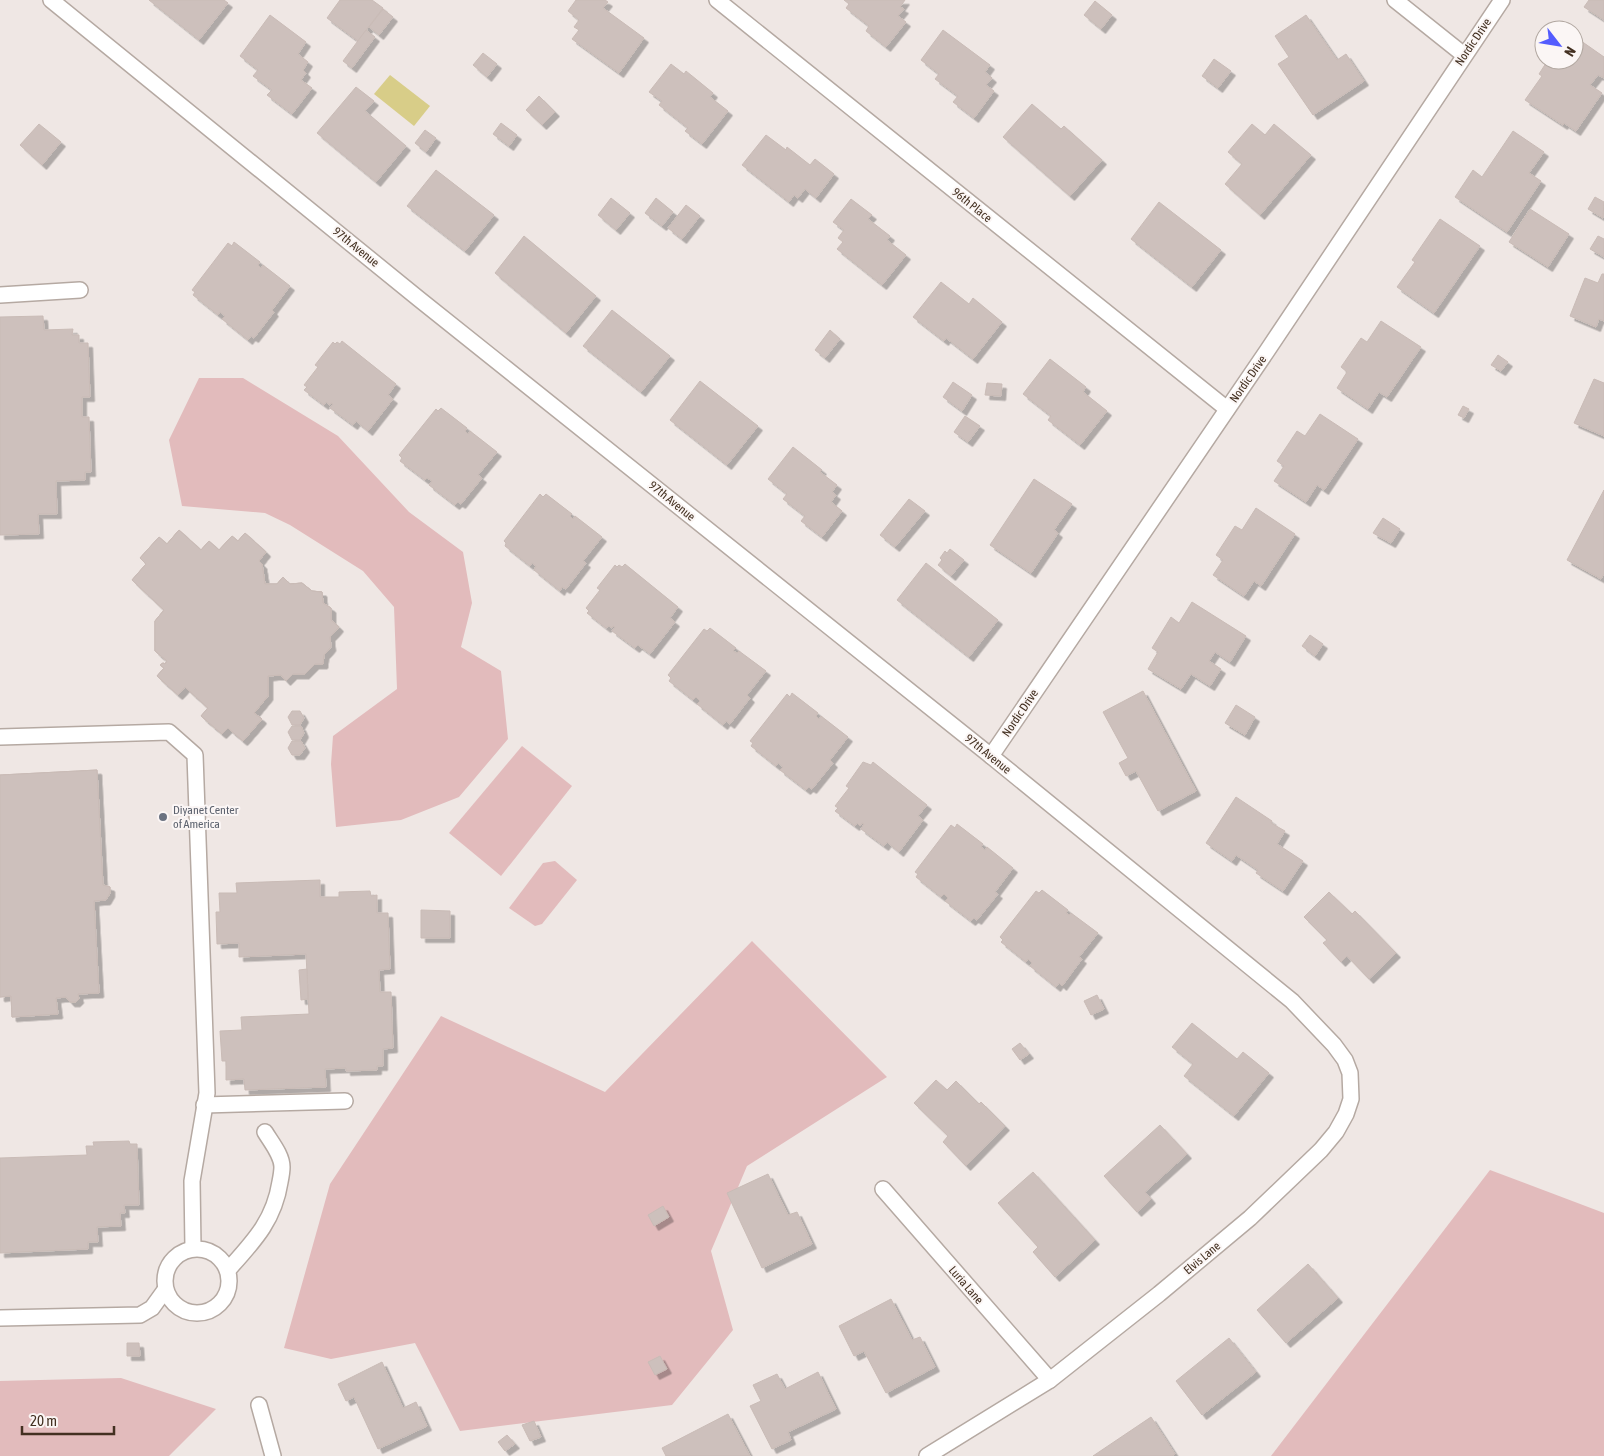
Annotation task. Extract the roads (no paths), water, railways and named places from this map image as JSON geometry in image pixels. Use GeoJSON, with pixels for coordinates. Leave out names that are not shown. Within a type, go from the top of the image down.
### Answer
{"type":"FeatureCollection","features":[{"type":"Feature","properties":{"kind":"street","name":"97th Avenue"},"geometry":{"type":"LineString","coordinates":[[51,0],[419,299],[991,756],[1292,1001]]}},
{"type":"Feature","properties":{"kind":"street","name":"96th Place"},"geometry":{"type":"LineString","coordinates":[[716,0],[1227,409]]}},
{"type":"Feature","properties":{"kind":"street"},"geometry":{"type":"LineString","coordinates":[[1395,0],[1464,55]]}},
{"type":"Feature","properties":{"kind":"street","name":"Nordic Drive"},"geometry":{"type":"LineString","coordinates":[[991,756],[1267,351],[1502,0]]}},
{"type":"Feature","properties":{"kind":"street"},"geometry":{"type":"LineString","coordinates":[[0,295],[80,290]]}},
{"type":"Feature","properties":{"kind":"street"},"geometry":{"type":"LineString","coordinates":[[0,737],[169,732],[195,755],[206,1093],[192,1181],[193,1248]]}},
{"type":"Feature","properties":{"kind":"street","name":"Elvis Lane"},"geometry":{"type":"LineString","coordinates":[[927,1456],[1050,1380],[1250,1218],[1322,1150],[1336,1132],[1346,1114],[1351,1099],[1350,1073],[1345,1060],[1334,1045],[1292,1001]]}},
{"type":"Feature","properties":{"kind":"street"},"geometry":{"type":"LineString","coordinates":[[204,1105],[345,1101]]}},
{"type":"Feature","properties":{"kind":"street"},"geometry":{"type":"LineString","coordinates":[[228,1270],[255,1240],[266,1223],[277,1199],[282,1166],[275,1148],[265,1132]]}},
{"type":"Feature","properties":{"kind":"street","name":"Luria Lane"},"geometry":{"type":"LineString","coordinates":[[883,1189],[1050,1380]]}},
{"type":"Feature","properties":{"kind":"street"},"geometry":{"type":"LineString","coordinates":[[193,1248],[204,1249],[214,1253],[223,1261],[228,1270],[230,1281],[228,1291],[216,1308],[206,1312],[196,1313],[181,1309],[170,1299],[165,1290],[164,1278],[166,1268],[173,1258],[193,1248]]}},
{"type":"Feature","properties":{"kind":"street"},"geometry":{"type":"LineString","coordinates":[[0,1318],[140,1314],[152,1308],[165,1290]]}},
{"type":"Feature","properties":{"kind":"street"},"geometry":{"type":"LineString","coordinates":[[259,1405],[273,1456]]}},
{"type":"Feature","properties":{"kind":"place","name":"Diyanet Center of America"},"geometry":{"type":"Point","coordinates":[163,817]}}]}
